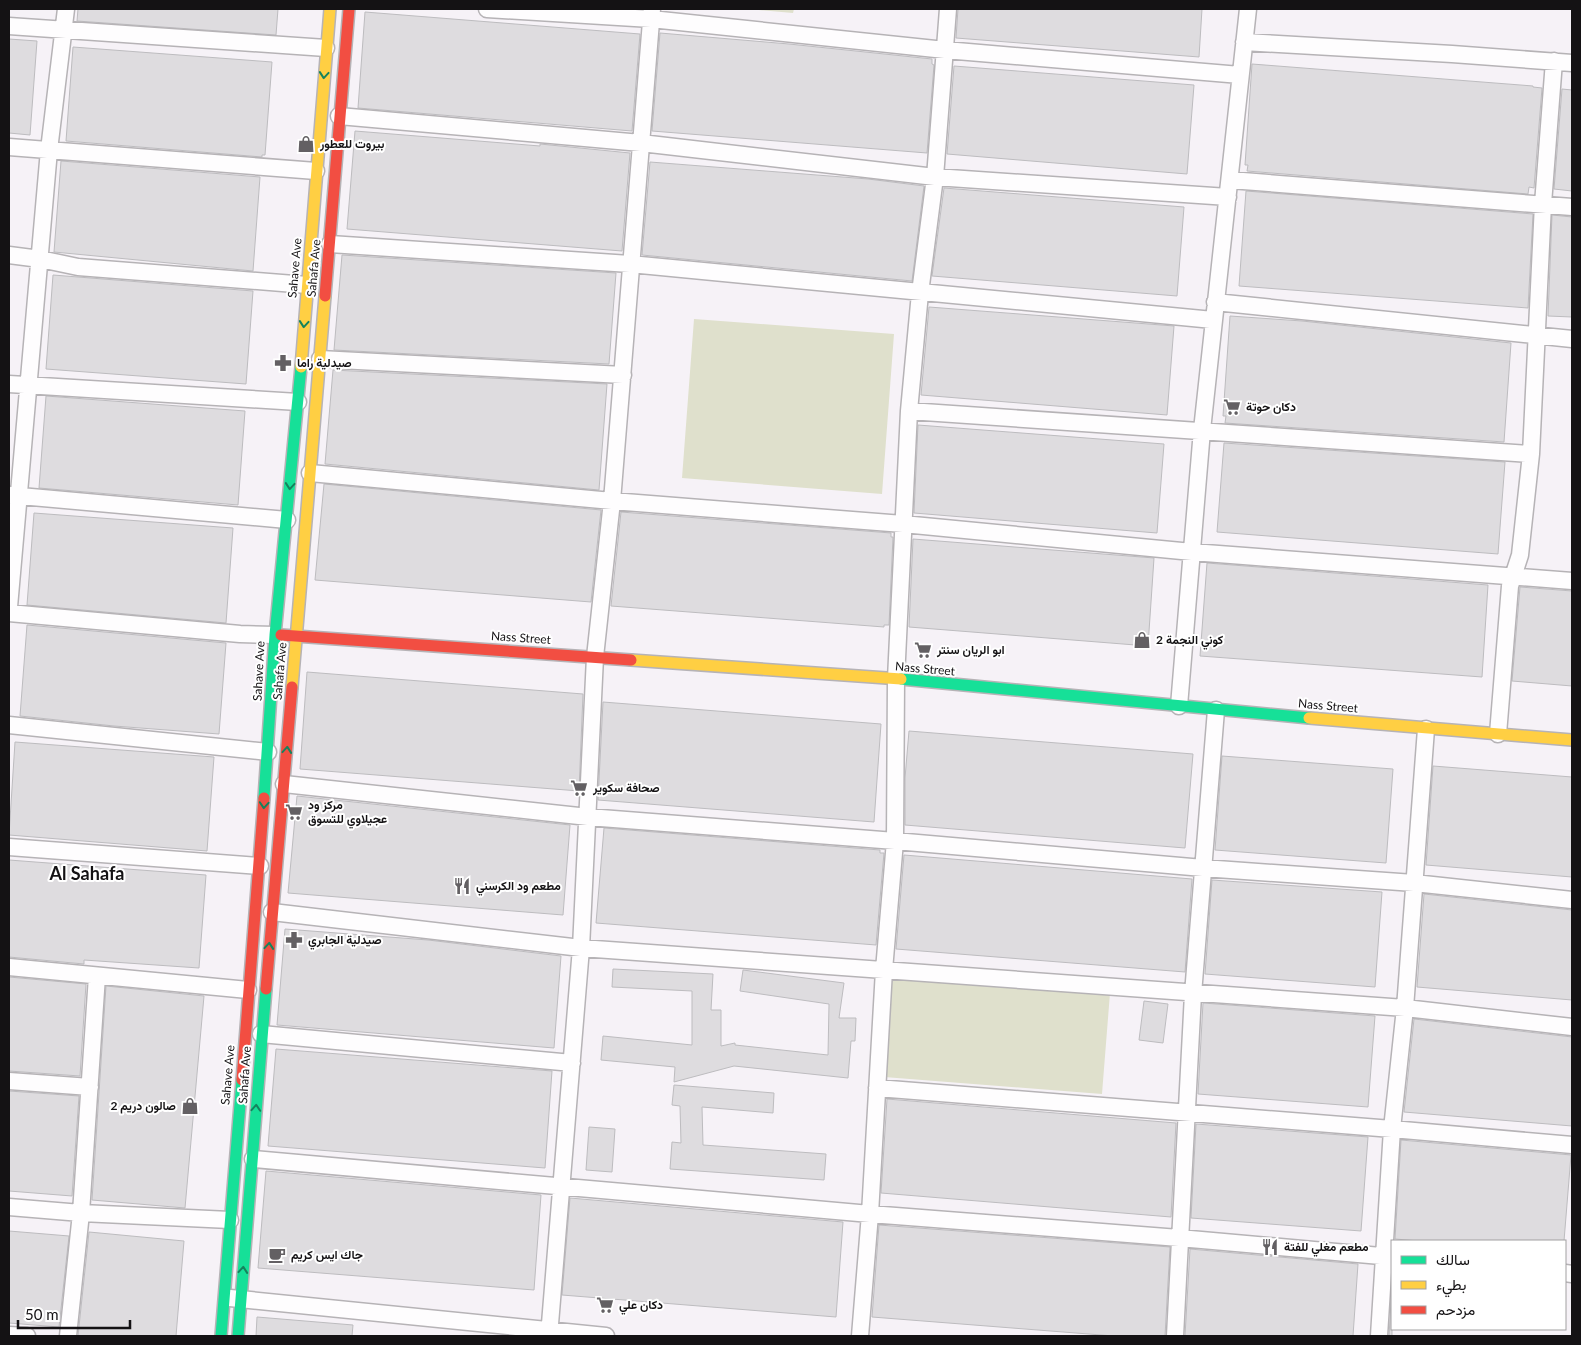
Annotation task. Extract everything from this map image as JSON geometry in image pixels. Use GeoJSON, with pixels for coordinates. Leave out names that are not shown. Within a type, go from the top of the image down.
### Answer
{"type":"FeatureCollection","features":[{"type":"Feature","properties":{"kind":"main road","name":"Sahave Ave"},"geometry":{"type":"LineString","coordinates":[[221,1336],[248,990],[260,866],[275,635],[298,402],[330,9]]}},
{"type":"Feature","properties":{"kind":"main road","name":"Sahafa Ave"},"geometry":{"type":"LineString","coordinates":[[238,1336],[349,9]]}},
{"type":"Feature","properties":{"kind":"main road","name":"Nass Street"},"geometry":{"type":"LineString","coordinates":[[275,635],[296,635],[896,680],[1426,729],[1572,740]]}},
{"type":"Feature","properties":{"kind":"street"},"geometry":{"type":"LineString","coordinates":[[9,607],[13,495],[29,386],[50,150],[66,9]]}},
{"type":"Feature","properties":{"kind":"street"},"geometry":{"type":"LineString","coordinates":[[487,9],[652,14],[945,50],[1240,75]]}},
{"type":"Feature","properties":{"kind":"street"},"geometry":{"type":"LineString","coordinates":[[860,1336],[870,1214],[884,970],[895,841],[896,680],[909,410],[920,293],[935,177],[948,9]]}},
{"type":"Feature","properties":{"kind":"street"},"geometry":{"type":"LineString","coordinates":[[1179,706],[1202,430],[1248,9]]}},
{"type":"Feature","properties":{"kind":"street"},"geometry":{"type":"LineString","coordinates":[[549,1334],[581,948],[595,657],[612,501],[652,14]]}},
{"type":"Feature","properties":{"kind":"street"},"geometry":{"type":"LineString","coordinates":[[9,26],[326,48]]}},
{"type":"Feature","properties":{"kind":"street"},"geometry":{"type":"LineString","coordinates":[[1244,42],[1572,63]]}},
{"type":"Feature","properties":{"kind":"street"},"geometry":{"type":"LineString","coordinates":[[1498,734],[1510,586],[1520,554],[1531,454],[1542,204],[1554,61]]}},
{"type":"Feature","properties":{"kind":"street"},"geometry":{"type":"LineString","coordinates":[[339,116],[641,143],[935,177],[1228,197]]}},
{"type":"Feature","properties":{"kind":"street"},"geometry":{"type":"LineString","coordinates":[[9,147],[316,171]]}},
{"type":"Feature","properties":{"kind":"street"},"geometry":{"type":"LineString","coordinates":[[1230,180],[1572,207]]}},
{"type":"Feature","properties":{"kind":"street"},"geometry":{"type":"LineString","coordinates":[[330,244],[630,264],[1213,320]]}},
{"type":"Feature","properties":{"kind":"street"},"geometry":{"type":"LineString","coordinates":[[9,255],[78,267],[307,285]]}},
{"type":"Feature","properties":{"kind":"street"},"geometry":{"type":"LineString","coordinates":[[1215,302],[1572,339]]}},
{"type":"Feature","properties":{"kind":"street"},"geometry":{"type":"LineString","coordinates":[[320,359],[623,376]]}},
{"type":"Feature","properties":{"kind":"street"},"geometry":{"type":"LineString","coordinates":[[9,384],[298,402]]}},
{"type":"Feature","properties":{"kind":"street"},"geometry":{"type":"LineString","coordinates":[[909,410],[1531,454]]}},
{"type":"Feature","properties":{"kind":"street"},"geometry":{"type":"LineString","coordinates":[[310,473],[612,501],[903,524],[1192,552],[1572,581]]}},
{"type":"Feature","properties":{"kind":"street"},"geometry":{"type":"LineString","coordinates":[[13,495],[287,520]]}},
{"type":"Feature","properties":{"kind":"street"},"geometry":{"type":"LineString","coordinates":[[9,613],[240,634],[275,635]]}},
{"type":"Feature","properties":{"kind":"street"},"geometry":{"type":"LineString","coordinates":[[1175,1336],[1178,1238],[1193,994],[1216,710]]}},
{"type":"Feature","properties":{"kind":"street"},"geometry":{"type":"LineString","coordinates":[[9,726],[268,752]]}},
{"type":"Feature","properties":{"kind":"street"},"geometry":{"type":"LineString","coordinates":[[1379,1336],[1388,1256],[1392,1129],[1406,1008],[1426,729]]}},
{"type":"Feature","properties":{"kind":"street"},"geometry":{"type":"LineString","coordinates":[[284,784],[588,817],[1203,868],[1414,883],[1572,900]]}},
{"type":"Feature","properties":{"kind":"street"},"geometry":{"type":"LineString","coordinates":[[9,847],[260,866]]}},
{"type":"Feature","properties":{"kind":"street"},"geometry":{"type":"LineString","coordinates":[[272,912],[581,948],[1406,1008],[1572,1027]]}},
{"type":"Feature","properties":{"kind":"street"},"geometry":{"type":"LineString","coordinates":[[9,967],[248,990]]}},
{"type":"Feature","properties":{"kind":"street"},"geometry":{"type":"LineString","coordinates":[[68,1336],[81,1213],[97,976]]}},
{"type":"Feature","properties":{"kind":"street"},"geometry":{"type":"LineString","coordinates":[[262,1034],[572,1063]]}},
{"type":"Feature","properties":{"kind":"street"},"geometry":{"type":"LineString","coordinates":[[9,1081],[90,1087]]}},
{"type":"Feature","properties":{"kind":"street"},"geometry":{"type":"LineString","coordinates":[[877,1088],[1572,1145]]}},
{"type":"Feature","properties":{"kind":"street"},"geometry":{"type":"LineString","coordinates":[[253,1159],[870,1214],[1388,1256]]}},
{"type":"Feature","properties":{"kind":"street"},"geometry":{"type":"LineString","coordinates":[[9,1207],[81,1213],[230,1220]]}},
{"type":"Feature","properties":{"kind":"street"},"geometry":{"type":"LineString","coordinates":[[224,1298],[549,1334],[606,1336]]}},
{"type":"Feature","properties":{"kind":"street"},"geometry":{"type":"LineString","coordinates":[[9,1335],[28,1336]]}},
{"type":"Feature","properties":{"kind":"green space"},"geometry":{"type":"Polygon","coordinates":[[[748,9],[794,9],[793,13],[748,9]]]}},
{"type":"Feature","properties":{"kind":"green space"},"geometry":{"type":"Polygon","coordinates":[[[694,319],[894,334],[882,494],[682,478],[694,319]]]}},
{"type":"Feature","properties":{"kind":"green space"},"geometry":{"type":"Polygon","coordinates":[[[892,976],[1110,993],[1102,1094],[884,1077],[892,976]]]}},
{"type":"Feature","properties":{"kind":"building"},"geometry":{"type":"Polygon","coordinates":[[[78,9],[278,9],[276,35],[77,21],[78,9]]]}},
{"type":"Feature","properties":{"kind":"building"},"geometry":{"type":"Polygon","coordinates":[[[958,9],[1202,9],[1199,57],[956,38],[958,9]]]}},
{"type":"Feature","properties":{"kind":"building"},"geometry":{"type":"Polygon","coordinates":[[[365,12],[640,34],[632,131],[358,108],[365,12]]]}},
{"type":"Feature","properties":{"kind":"building"},"geometry":{"type":"Polygon","coordinates":[[[660,33],[932,59],[932,64],[934,65],[927,153],[652,131],[660,33]]]}},
{"type":"Feature","properties":{"kind":"building"},"geometry":{"type":"Polygon","coordinates":[[[9,39],[37,41],[30,135],[9,133],[9,39]]]}},
{"type":"Feature","properties":{"kind":"building"},"geometry":{"type":"Polygon","coordinates":[[[73,47],[272,62],[265,155],[262,155],[262,157],[66,141],[73,47]]]}},
{"type":"Feature","properties":{"kind":"building"},"geometry":{"type":"Polygon","coordinates":[[[1252,64],[1542,88],[1534,188],[1529,187],[1528,194],[1247,171],[1248,165],[1245,165],[1252,64]]]}},
{"type":"Feature","properties":{"kind":"building"},"geometry":{"type":"Polygon","coordinates":[[[954,66],[1194,85],[1187,174],[947,154],[954,66]]]}},
{"type":"Feature","properties":{"kind":"building"},"geometry":{"type":"Polygon","coordinates":[[[1562,89],[1572,90],[1572,191],[1554,189],[1562,89]]]}},
{"type":"Feature","properties":{"kind":"building"},"geometry":{"type":"Polygon","coordinates":[[[355,131],[540,146],[540,144],[630,153],[622,251],[347,229],[355,131]]]}},
{"type":"Feature","properties":{"kind":"building"},"geometry":{"type":"Polygon","coordinates":[[[61,161],[260,177],[253,271],[54,252],[61,161]]]}},
{"type":"Feature","properties":{"kind":"building"},"geometry":{"type":"Polygon","coordinates":[[[650,162],[868,179],[924,186],[912,281],[642,255],[650,162]]]}},
{"type":"Feature","properties":{"kind":"building"},"geometry":{"type":"Polygon","coordinates":[[[944,188],[1184,207],[1177,296],[932,276],[944,188]]]}},
{"type":"Feature","properties":{"kind":"building"},"geometry":{"type":"Polygon","coordinates":[[[1246,191],[1533,214],[1528,308],[1239,286],[1246,191]]]}},
{"type":"Feature","properties":{"kind":"building"},"geometry":{"type":"Polygon","coordinates":[[[1552,215],[1572,217],[1572,317],[1548,316],[1552,215]]]}},
{"type":"Feature","properties":{"kind":"building"},"geometry":{"type":"Polygon","coordinates":[[[342,255],[616,273],[609,364],[334,350],[342,255]]]}},
{"type":"Feature","properties":{"kind":"building"},"geometry":{"type":"Polygon","coordinates":[[[53,275],[253,291],[246,384],[46,369],[53,275]]]}},
{"type":"Feature","properties":{"kind":"building"},"geometry":{"type":"Polygon","coordinates":[[[929,307],[1174,326],[1167,415],[921,395],[929,307]]]}},
{"type":"Feature","properties":{"kind":"building"},"geometry":{"type":"Polygon","coordinates":[[[1230,316],[1302,321],[1511,343],[1504,442],[1225,423],[1226,416],[1223,416],[1230,316]]]}},
{"type":"Feature","properties":{"kind":"building"},"geometry":{"type":"Polygon","coordinates":[[[333,370],[607,384],[599,490],[325,464],[333,370]]]}},
{"type":"Feature","properties":{"kind":"building"},"geometry":{"type":"Polygon","coordinates":[[[46,396],[245,411],[238,505],[39,488],[46,396]]]}},
{"type":"Feature","properties":{"kind":"building"},"geometry":{"type":"Polygon","coordinates":[[[918,425],[1164,444],[1157,533],[914,513],[918,425]]]}},
{"type":"Feature","properties":{"kind":"building"},"geometry":{"type":"Polygon","coordinates":[[[1224,443],[1505,462],[1498,554],[1217,532],[1224,443]]]}},
{"type":"Feature","properties":{"kind":"building"},"geometry":{"type":"Polygon","coordinates":[[[324,484],[601,510],[591,602],[315,580],[324,484]]]}},
{"type":"Feature","properties":{"kind":"building"},"geometry":{"type":"Polygon","coordinates":[[[621,512],[891,533],[891,537],[893,537],[889,625],[884,625],[884,627],[611,606],[621,512]]]}},
{"type":"Feature","properties":{"kind":"building"},"geometry":{"type":"Polygon","coordinates":[[[34,513],[233,528],[226,623],[27,605],[34,513]]]}},
{"type":"Feature","properties":{"kind":"building"},"geometry":{"type":"Polygon","coordinates":[[[913,539],[1154,558],[1148,646],[909,627],[913,539]]]}},
{"type":"Feature","properties":{"kind":"building"},"geometry":{"type":"Polygon","coordinates":[[[1207,563],[1488,585],[1482,677],[1200,656],[1207,563]]]}},
{"type":"Feature","properties":{"kind":"building"},"geometry":{"type":"Polygon","coordinates":[[[1520,587],[1572,591],[1572,686],[1512,681],[1520,587]]]}},
{"type":"Feature","properties":{"kind":"building"},"geometry":{"type":"Polygon","coordinates":[[[27,625],[226,643],[219,734],[20,716],[27,625]]]}},
{"type":"Feature","properties":{"kind":"building"},"geometry":{"type":"Polygon","coordinates":[[[307,672],[583,694],[579,791],[300,769],[307,672]]]}},
{"type":"Feature","properties":{"kind":"building"},"geometry":{"type":"Polygon","coordinates":[[[603,702],[881,724],[874,822],[598,800],[603,702]]]}},
{"type":"Feature","properties":{"kind":"building"},"geometry":{"type":"Polygon","coordinates":[[[909,731],[1193,754],[1185,848],[905,825],[905,778],[909,731]]]}},
{"type":"Feature","properties":{"kind":"building"},"geometry":{"type":"Polygon","coordinates":[[[15,742],[214,757],[207,851],[9,835],[15,742]]]}},
{"type":"Feature","properties":{"kind":"building"},"geometry":{"type":"Polygon","coordinates":[[[1222,756],[1393,769],[1386,863],[1215,850],[1222,756]]]}},
{"type":"Feature","properties":{"kind":"building"},"geometry":{"type":"Polygon","coordinates":[[[1433,766],[1572,777],[1572,877],[1426,865],[1433,766]]]}},
{"type":"Feature","properties":{"kind":"building"},"geometry":{"type":"Polygon","coordinates":[[[297,796],[570,825],[563,915],[288,893],[297,796]]]}},
{"type":"Feature","properties":{"kind":"building"},"geometry":{"type":"Polygon","coordinates":[[[604,828],[880,850],[880,853],[884,853],[876,945],[596,923],[604,828]]]}},
{"type":"Feature","properties":{"kind":"building"},"geometry":{"type":"Polygon","coordinates":[[[904,855],[1192,879],[1185,972],[896,949],[904,855]]]}},
{"type":"Feature","properties":{"kind":"building"},"geometry":{"type":"Polygon","coordinates":[[[9,860],[206,875],[199,968],[84,960],[84,964],[9,957],[9,860]]]}},
{"type":"Feature","properties":{"kind":"building"},"geometry":{"type":"Polygon","coordinates":[[[1212,880],[1382,892],[1375,987],[1205,974],[1212,880]]]}},
{"type":"Feature","properties":{"kind":"building"},"geometry":{"type":"Polygon","coordinates":[[[1424,894],[1572,910],[1572,1000],[1417,987],[1424,894]]]}},
{"type":"Feature","properties":{"kind":"building"},"geometry":{"type":"Polygon","coordinates":[[[285,929],[428,940],[561,956],[554,1048],[277,1025],[285,929]]]}},
{"type":"Feature","properties":{"kind":"building"},"geometry":{"type":"Polygon","coordinates":[[[613,969],[713,974],[711,1010],[721,1010],[721,1046],[735,1043],[735,1045],[828,1055],[829,1004],[740,991],[743,970],[844,983],[839,1018],[856,1018],[855,1041],[851,1041],[848,1078],[734,1066],[674,1082],[675,1067],[601,1060],[603,1036],[692,1045],[692,991],[612,987],[613,969]]]}},
{"type":"Feature","properties":{"kind":"building"},"geometry":{"type":"Polygon","coordinates":[[[9,977],[86,984],[80,1076],[9,1071],[9,977]]]}},
{"type":"Feature","properties":{"kind":"building"},"geometry":{"type":"Polygon","coordinates":[[[106,986],[204,996],[185,1208],[92,1200],[106,986]]]}},
{"type":"Feature","properties":{"kind":"building"},"geometry":{"type":"Polygon","coordinates":[[[1144,1001],[1168,1004],[1163,1043],[1139,1040],[1144,1001]]]}},
{"type":"Feature","properties":{"kind":"building"},"geometry":{"type":"Polygon","coordinates":[[[1203,1003],[1375,1016],[1368,1107],[1198,1094],[1203,1003]]]}},
{"type":"Feature","properties":{"kind":"building"},"geometry":{"type":"Polygon","coordinates":[[[1414,1019],[1572,1037],[1572,1126],[1404,1112],[1414,1019]]]}},
{"type":"Feature","properties":{"kind":"building"},"geometry":{"type":"Polygon","coordinates":[[[276,1049],[552,1071],[545,1168],[268,1146],[276,1049]]]}},
{"type":"Feature","properties":{"kind":"building"},"geometry":{"type":"Polygon","coordinates":[[[674,1085],[774,1093],[773,1113],[702,1107],[703,1145],[826,1154],[824,1180],[670,1169],[672,1142],[681,1143],[680,1106],[672,1105],[674,1085]]]}},
{"type":"Feature","properties":{"kind":"building"},"geometry":{"type":"Polygon","coordinates":[[[9,1091],[79,1096],[72,1196],[9,1191],[9,1091]]]}},
{"type":"Feature","properties":{"kind":"building"},"geometry":{"type":"Polygon","coordinates":[[[887,1099],[1176,1123],[1171,1217],[881,1193],[887,1099]]]}},
{"type":"Feature","properties":{"kind":"building"},"geometry":{"type":"Polygon","coordinates":[[[1196,1124],[1368,1137],[1361,1231],[1191,1218],[1196,1124]]]}},
{"type":"Feature","properties":{"kind":"building"},"geometry":{"type":"Polygon","coordinates":[[[589,1127],[615,1129],[612,1172],[586,1170],[589,1127]]]}},
{"type":"Feature","properties":{"kind":"building"},"geometry":{"type":"Polygon","coordinates":[[[1401,1140],[1571,1155],[1564,1240],[1395,1239],[1401,1140]]]}},
{"type":"Feature","properties":{"kind":"building"},"geometry":{"type":"Polygon","coordinates":[[[266,1171],[541,1195],[534,1290],[258,1268],[266,1171]]]}},
{"type":"Feature","properties":{"kind":"building"},"geometry":{"type":"Polygon","coordinates":[[[570,1198],[843,1222],[836,1317],[562,1295],[570,1198]]]}},
{"type":"Feature","properties":{"kind":"building"},"geometry":{"type":"Polygon","coordinates":[[[879,1225],[1170,1247],[1165,1336],[1114,1336],[872,1317],[879,1225]]]}},
{"type":"Feature","properties":{"kind":"building"},"geometry":{"type":"Polygon","coordinates":[[[9,1231],[69,1236],[59,1327],[9,1323],[9,1231]]]}},
{"type":"Feature","properties":{"kind":"building"},"geometry":{"type":"Polygon","coordinates":[[[89,1232],[184,1241],[176,1336],[78,1336],[89,1232]]]}},
{"type":"Feature","properties":{"kind":"building"},"geometry":{"type":"Polygon","coordinates":[[[1190,1249],[1358,1264],[1353,1336],[1185,1336],[1190,1249]]]}},
{"type":"Feature","properties":{"kind":"building"},"geometry":{"type":"Polygon","coordinates":[[[1391,1302],[1392,1336],[1389,1336],[1391,1302]]]}},
{"type":"Feature","properties":{"kind":"building"},"geometry":{"type":"Polygon","coordinates":[[[257,1317],[353,1325],[352,1336],[256,1336],[257,1317]]]}},
{"type":"Feature","properties":{"kind":"traffic: fast"},"geometry":{"type":"LineString","coordinates":[[264,798],[275,635],[301,367]]}},
{"type":"Feature","properties":{"kind":"traffic: fast"},"geometry":{"type":"LineString","coordinates":[[901,679],[1309,718]]}},
{"type":"Feature","properties":{"kind":"traffic: fast"},"geometry":{"type":"LineString","coordinates":[[238,1336],[266,989]]}},
{"type":"Feature","properties":{"kind":"traffic: fast"},"geometry":{"type":"LineString","coordinates":[[221,1336],[242,1080]]}},
{"type":"Feature","properties":{"kind":"traffic: slow"},"geometry":{"type":"LineString","coordinates":[[301,367],[330,9]]}},
{"type":"Feature","properties":{"kind":"traffic: slow"},"geometry":{"type":"LineString","coordinates":[[292,687],[325,296]]}},
{"type":"Feature","properties":{"kind":"traffic: slow"},"geometry":{"type":"LineString","coordinates":[[631,660],[901,679]]}},
{"type":"Feature","properties":{"kind":"traffic: slow"},"geometry":{"type":"LineString","coordinates":[[1309,718],[1572,740]]}},
{"type":"Feature","properties":{"kind":"traffic: jam"},"geometry":{"type":"LineString","coordinates":[[325,296],[349,9]]}},
{"type":"Feature","properties":{"kind":"traffic: jam"},"geometry":{"type":"LineString","coordinates":[[281,635],[631,660]]}},
{"type":"Feature","properties":{"kind":"traffic: jam"},"geometry":{"type":"LineString","coordinates":[[266,989],[292,687]]}},
{"type":"Feature","properties":{"kind":"traffic: jam"},"geometry":{"type":"LineString","coordinates":[[242,1080],[264,798]]}},
{"type":"Feature","properties":{"kind":"place","name":"بيروت للعطور"},"geometry":{"type":"Point","coordinates":[306,144]}},
{"type":"Feature","properties":{"kind":"place","name":"صيدلية راما"},"geometry":{"type":"Point","coordinates":[283,363]}},
{"type":"Feature","properties":{"kind":"place","name":"دكان حوتة"},"geometry":{"type":"Point","coordinates":[1232,407]}},
{"type":"Feature","properties":{"kind":"place","name":"كوني النجمة 2"},"geometry":{"type":"Point","coordinates":[1142,640]}},
{"type":"Feature","properties":{"kind":"place","name":"ابو الريان سنتر"},"geometry":{"type":"Point","coordinates":[923,650]}},
{"type":"Feature","properties":{"kind":"place","name":"صحافة سكوير"},"geometry":{"type":"Point","coordinates":[579,788]}},
{"type":"Feature","properties":{"kind":"place","name":"مركز ود عجيلاوي للتسوق"},"geometry":{"type":"Point","coordinates":[294,812]}},
{"type":"Feature","properties":{"kind":"place","name":"مطعم ود الكرسني"},"geometry":{"type":"Point","coordinates":[462,886]}},
{"type":"Feature","properties":{"kind":"place","name":"صيدلية الجابري"},"geometry":{"type":"Point","coordinates":[294,940]}},
{"type":"Feature","properties":{"kind":"place","name":"صالون دريم 2"},"geometry":{"type":"Point","coordinates":[190,1106]}},
{"type":"Feature","properties":{"kind":"place","name":"مطعم مغلي للفتة"},"geometry":{"type":"Point","coordinates":[1270,1247]}},
{"type":"Feature","properties":{"kind":"place","name":"جاك ايس كريم"},"geometry":{"type":"Point","coordinates":[277,1255]}},
{"type":"Feature","properties":{"kind":"place","name":"دكان علي"},"geometry":{"type":"Point","coordinates":[605,1305]}},
{"type":"Feature","properties":{"kind":"district","name":"Al Sahafa"},"geometry":{"type":"Point","coordinates":[87,874]}}]}
